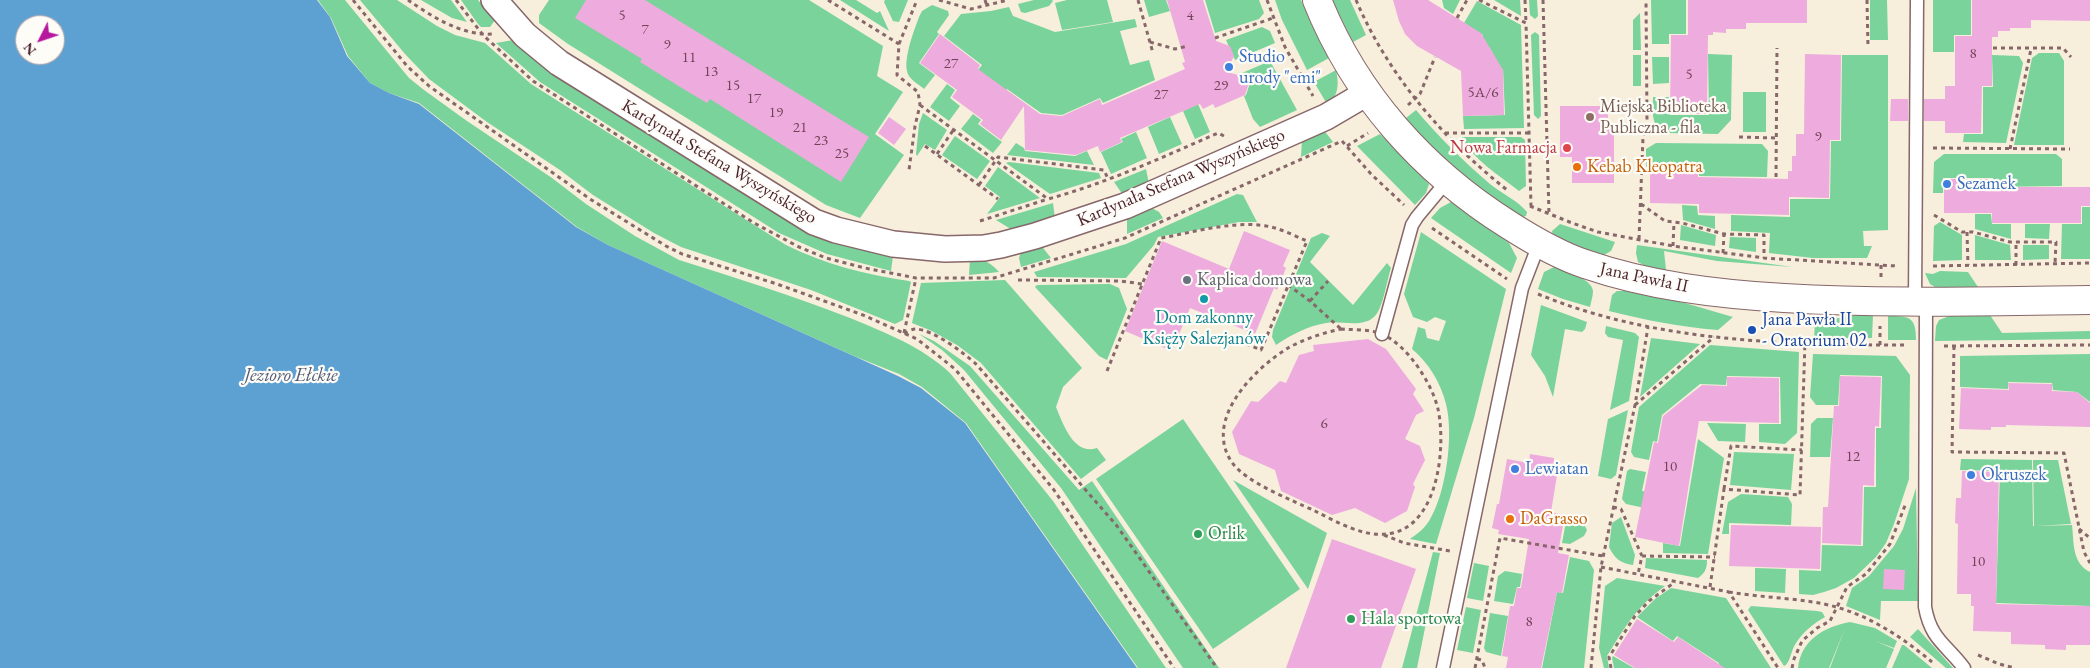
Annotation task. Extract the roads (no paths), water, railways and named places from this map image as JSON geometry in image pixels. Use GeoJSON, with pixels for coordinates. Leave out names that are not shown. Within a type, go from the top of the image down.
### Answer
{"type":"FeatureCollection","features":[{"type":"Feature","properties":{"kind":"street","name":"Kardynała Stefana Wyszyńskiego"},"geometry":{"type":"LineString","coordinates":[[494,0],[525,35],[559,63],[793,210],[836,230],[912,247],[944,249],[984,248],[1043,233],[1125,206],[1326,117],[1367,93]]}},
{"type":"Feature","properties":{"kind":"street","name":"Jana Pawła II"},"geometry":{"type":"LineString","coordinates":[[1317,0],[1331,31],[1367,93],[1403,138],[1447,180],[1486,210],[1539,244],[1570,258],[1607,271],[1681,287],[1760,296],[1921,302],[2090,300]]}},
{"type":"Feature","properties":{"kind":"lane"},"geometry":{"type":"LineString","coordinates":[[1916,0],[1915,266],[1921,302],[1925,457],[1925,607],[1932,631],[1964,668]]}},
{"type":"Feature","properties":{"kind":"lane"},"geometry":{"type":"LineString","coordinates":[[1382,334],[1412,226],[1416,217],[1447,180]]}},
{"type":"Feature","properties":{"kind":"lane"},"geometry":{"type":"LineString","coordinates":[[1443,668],[1522,288],[1539,244]]}},
{"type":"Feature","properties":{"kind":"water","name":"Jezioro Ełckie"},"geometry":{"type":"Polygon","coordinates":[[[0,0],[317,0],[330,17],[347,56],[370,83],[389,93],[419,104],[576,227],[608,245],[898,376],[921,388],[965,423],[1137,668],[0,668],[0,0]]]}},
{"type":"Feature","properties":{"kind":"place","name":"Studio urody \"emi\""},"geometry":{"type":"Point","coordinates":[1229,67]}},
{"type":"Feature","properties":{"kind":"place","name":"Miejska Biblioteka Publiczna - fila"},"geometry":{"type":"Point","coordinates":[1590,117]}},
{"type":"Feature","properties":{"kind":"place","name":"Nowa Farmacja"},"geometry":{"type":"Point","coordinates":[1567,148]}},
{"type":"Feature","properties":{"kind":"place","name":"Kebab Kleopatra"},"geometry":{"type":"Point","coordinates":[1577,167]}},
{"type":"Feature","properties":{"kind":"place","name":"Sezamek"},"geometry":{"type":"Point","coordinates":[1947,184]}},
{"type":"Feature","properties":{"kind":"place","name":"Kaplica domowa"},"geometry":{"type":"Point","coordinates":[1187,280]}},
{"type":"Feature","properties":{"kind":"place","name":"Dom zakonny Księży Salezjanów"},"geometry":{"type":"Point","coordinates":[1204,299]}},
{"type":"Feature","properties":{"kind":"place","name":"Jana Pawła II - Oratorium 02"},"geometry":{"type":"Point","coordinates":[1752,330]}},
{"type":"Feature","properties":{"kind":"place","name":"Lewiatan"},"geometry":{"type":"Point","coordinates":[1515,469]}},
{"type":"Feature","properties":{"kind":"place","name":"Okruszek"},"geometry":{"type":"Point","coordinates":[1971,475]}},
{"type":"Feature","properties":{"kind":"place","name":"DaGrasso"},"geometry":{"type":"Point","coordinates":[1510,519]}},
{"type":"Feature","properties":{"kind":"place","name":"Orlik"},"geometry":{"type":"Point","coordinates":[1198,534]}},
{"type":"Feature","properties":{"kind":"place","name":"Hala sportowa"},"geometry":{"type":"Point","coordinates":[1351,619]}}]}
